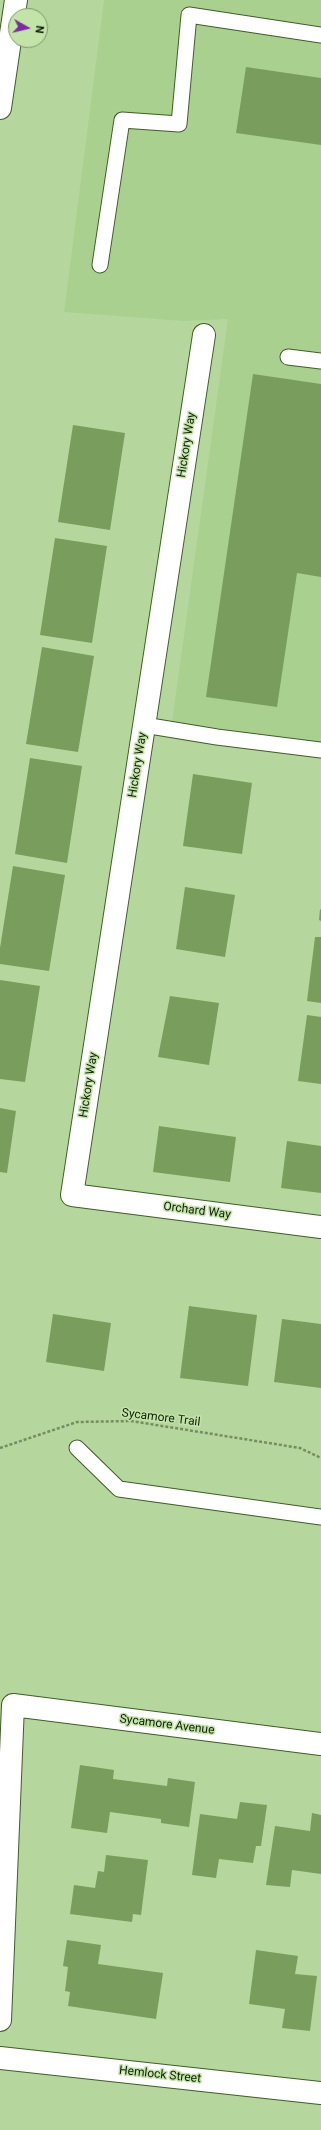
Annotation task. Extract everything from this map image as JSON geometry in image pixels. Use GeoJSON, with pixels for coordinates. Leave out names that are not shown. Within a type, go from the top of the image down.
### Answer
{"type":"FeatureCollection","features":[{"type":"Feature","properties":{"kind":"main road"},"geometry":{"type":"LineString","coordinates":[[0,108],[16,0]]}},
{"type":"Feature","properties":{"kind":"main road","name":"Hickory Way"},"geometry":{"type":"LineString","coordinates":[[72,1195],[204,335]]}},
{"type":"Feature","properties":{"kind":"main road","name":"Orchard Way"},"geometry":{"type":"LineString","coordinates":[[72,1195],[321,1227]]}},
{"type":"Feature","properties":{"kind":"main road","name":"Sycamore Avenue"},"geometry":{"type":"LineString","coordinates":[[0,2020],[12,1705],[321,1744]]}},
{"type":"Feature","properties":{"kind":"main road","name":"Hemlock Street"},"geometry":{"type":"LineString","coordinates":[[0,2058],[321,2093]]}},
{"type":"Feature","properties":{"kind":"lane"},"geometry":{"type":"LineString","coordinates":[[100,265],[122,120],[179,124],[189,15],[321,35]]}},
{"type":"Feature","properties":{"kind":"lane"},"geometry":{"type":"LineString","coordinates":[[288,357],[321,361]]}},
{"type":"Feature","properties":{"kind":"lane"},"geometry":{"type":"LineString","coordinates":[[144,725],[217,737],[321,750]]}},
{"type":"Feature","properties":{"kind":"lane"},"geometry":{"type":"LineString","coordinates":[[77,1448],[119,1489],[321,1517]]}},
{"type":"Feature","properties":{"kind":"path","name":"Sycamore Trail"},"geometry":{"type":"LineString","coordinates":[[0,1448],[77,1422],[131,1421],[300,1448],[321,1458]]}},
{"type":"Feature","properties":{"kind":"shaded area"},"geometry":{"type":"Polygon","coordinates":[[[104,0],[321,0],[321,742],[172,722],[228,319],[184,321],[64,312],[104,0]]]}},
{"type":"Feature","properties":{"kind":"building"},"geometry":{"type":"Polygon","coordinates":[[[246,67],[321,78],[321,145],[236,133],[246,67]]]}},
{"type":"Feature","properties":{"kind":"building"},"geometry":{"type":"Polygon","coordinates":[[[253,374],[321,384],[321,577],[297,573],[277,707],[206,697],[253,374]]]}},
{"type":"Feature","properties":{"kind":"building"},"geometry":{"type":"Polygon","coordinates":[[[73,425],[125,433],[110,530],[58,522],[73,425]]]}},
{"type":"Feature","properties":{"kind":"building"},"geometry":{"type":"Polygon","coordinates":[[[55,538],[107,546],[92,643],[40,635],[55,538]]]}},
{"type":"Feature","properties":{"kind":"building"},"geometry":{"type":"Polygon","coordinates":[[[42,647],[94,656],[78,752],[26,744],[42,647]]]}},
{"type":"Feature","properties":{"kind":"building"},"geometry":{"type":"Polygon","coordinates":[[[30,758],[82,766],[67,863],[15,854],[30,758]]]}},
{"type":"Feature","properties":{"kind":"building"},"geometry":{"type":"Polygon","coordinates":[[[193,774],[252,783],[242,854],[183,846],[193,774]]]}},
{"type":"Feature","properties":{"kind":"building"},"geometry":{"type":"Polygon","coordinates":[[[13,866],[65,875],[49,971],[0,964],[0,948],[13,866]]]}},
{"type":"Feature","properties":{"kind":"building"},"geometry":{"type":"Polygon","coordinates":[[[185,887],[235,895],[225,957],[176,949],[185,887]]]}},
{"type":"Feature","properties":{"kind":"building"},"geometry":{"type":"Polygon","coordinates":[[[320,909],[321,910],[321,921],[319,920],[320,909]]]}},
{"type":"Feature","properties":{"kind":"building"},"geometry":{"type":"Polygon","coordinates":[[[315,937],[321,937],[321,1003],[307,1001],[315,937]]]}},
{"type":"Feature","properties":{"kind":"building"},"geometry":{"type":"Polygon","coordinates":[[[0,980],[40,986],[25,1082],[0,1079],[0,980]]]}},
{"type":"Feature","properties":{"kind":"building"},"geometry":{"type":"Polygon","coordinates":[[[170,996],[219,1003],[209,1065],[158,1057],[170,996]]]}},
{"type":"Feature","properties":{"kind":"building"},"geometry":{"type":"Polygon","coordinates":[[[307,1015],[321,1017],[321,1084],[298,1081],[307,1015]]]}},
{"type":"Feature","properties":{"kind":"building"},"geometry":{"type":"Polygon","coordinates":[[[0,1108],[16,1111],[7,1173],[0,1172],[0,1108]]]}},
{"type":"Feature","properties":{"kind":"building"},"geometry":{"type":"Polygon","coordinates":[[[159,1126],[236,1137],[230,1182],[153,1172],[159,1126]]]}},
{"type":"Feature","properties":{"kind":"building"},"geometry":{"type":"Polygon","coordinates":[[[287,1141],[321,1146],[321,1193],[281,1188],[287,1141]]]}},
{"type":"Feature","properties":{"kind":"building"},"geometry":{"type":"Polygon","coordinates":[[[189,1306],[257,1315],[248,1386],[180,1378],[189,1306]]]}},
{"type":"Feature","properties":{"kind":"building"},"geometry":{"type":"Polygon","coordinates":[[[53,1314],[111,1323],[104,1371],[46,1362],[53,1314]]]}},
{"type":"Feature","properties":{"kind":"building"},"geometry":{"type":"Polygon","coordinates":[[[282,1319],[321,1324],[321,1388],[274,1382],[282,1319]]]}},
{"type":"Feature","properties":{"kind":"building"},"geometry":{"type":"Polygon","coordinates":[[[80,1765],[114,1770],[113,1779],[167,1786],[168,1778],[195,1782],[189,1827],[161,1823],[161,1819],[110,1812],[107,1833],[71,1828],[80,1765]]]}},
{"type":"Feature","properties":{"kind":"building"},"geometry":{"type":"Polygon","coordinates":[[[240,1802],[267,1805],[261,1846],[256,1846],[253,1863],[219,1859],[216,1878],[192,1875],[200,1814],[237,1819],[240,1802]]]}},
{"type":"Feature","properties":{"kind":"building"},"geometry":{"type":"Polygon","coordinates":[[[312,1813],[321,1815],[321,1874],[292,1870],[290,1887],[266,1885],[275,1826],[310,1831],[312,1813]]]}},
{"type":"Feature","properties":{"kind":"building"},"geometry":{"type":"Polygon","coordinates":[[[106,1855],[148,1860],[141,1915],[133,1914],[132,1922],[70,1914],[74,1885],[95,1888],[98,1871],[104,1872],[106,1855]]]}},
{"type":"Feature","properties":{"kind":"building"},"geometry":{"type":"Polygon","coordinates":[[[67,1940],[101,1945],[98,1964],[163,1973],[156,2019],[68,2006],[70,1992],[65,1991],[68,1967],[63,1966],[67,1940]]]}},
{"type":"Feature","properties":{"kind":"building"},"geometry":{"type":"Polygon","coordinates":[[[256,1950],[298,1956],[295,1974],[317,1976],[310,2031],[282,2028],[285,2009],[249,2004],[256,1950]]]}}]}
